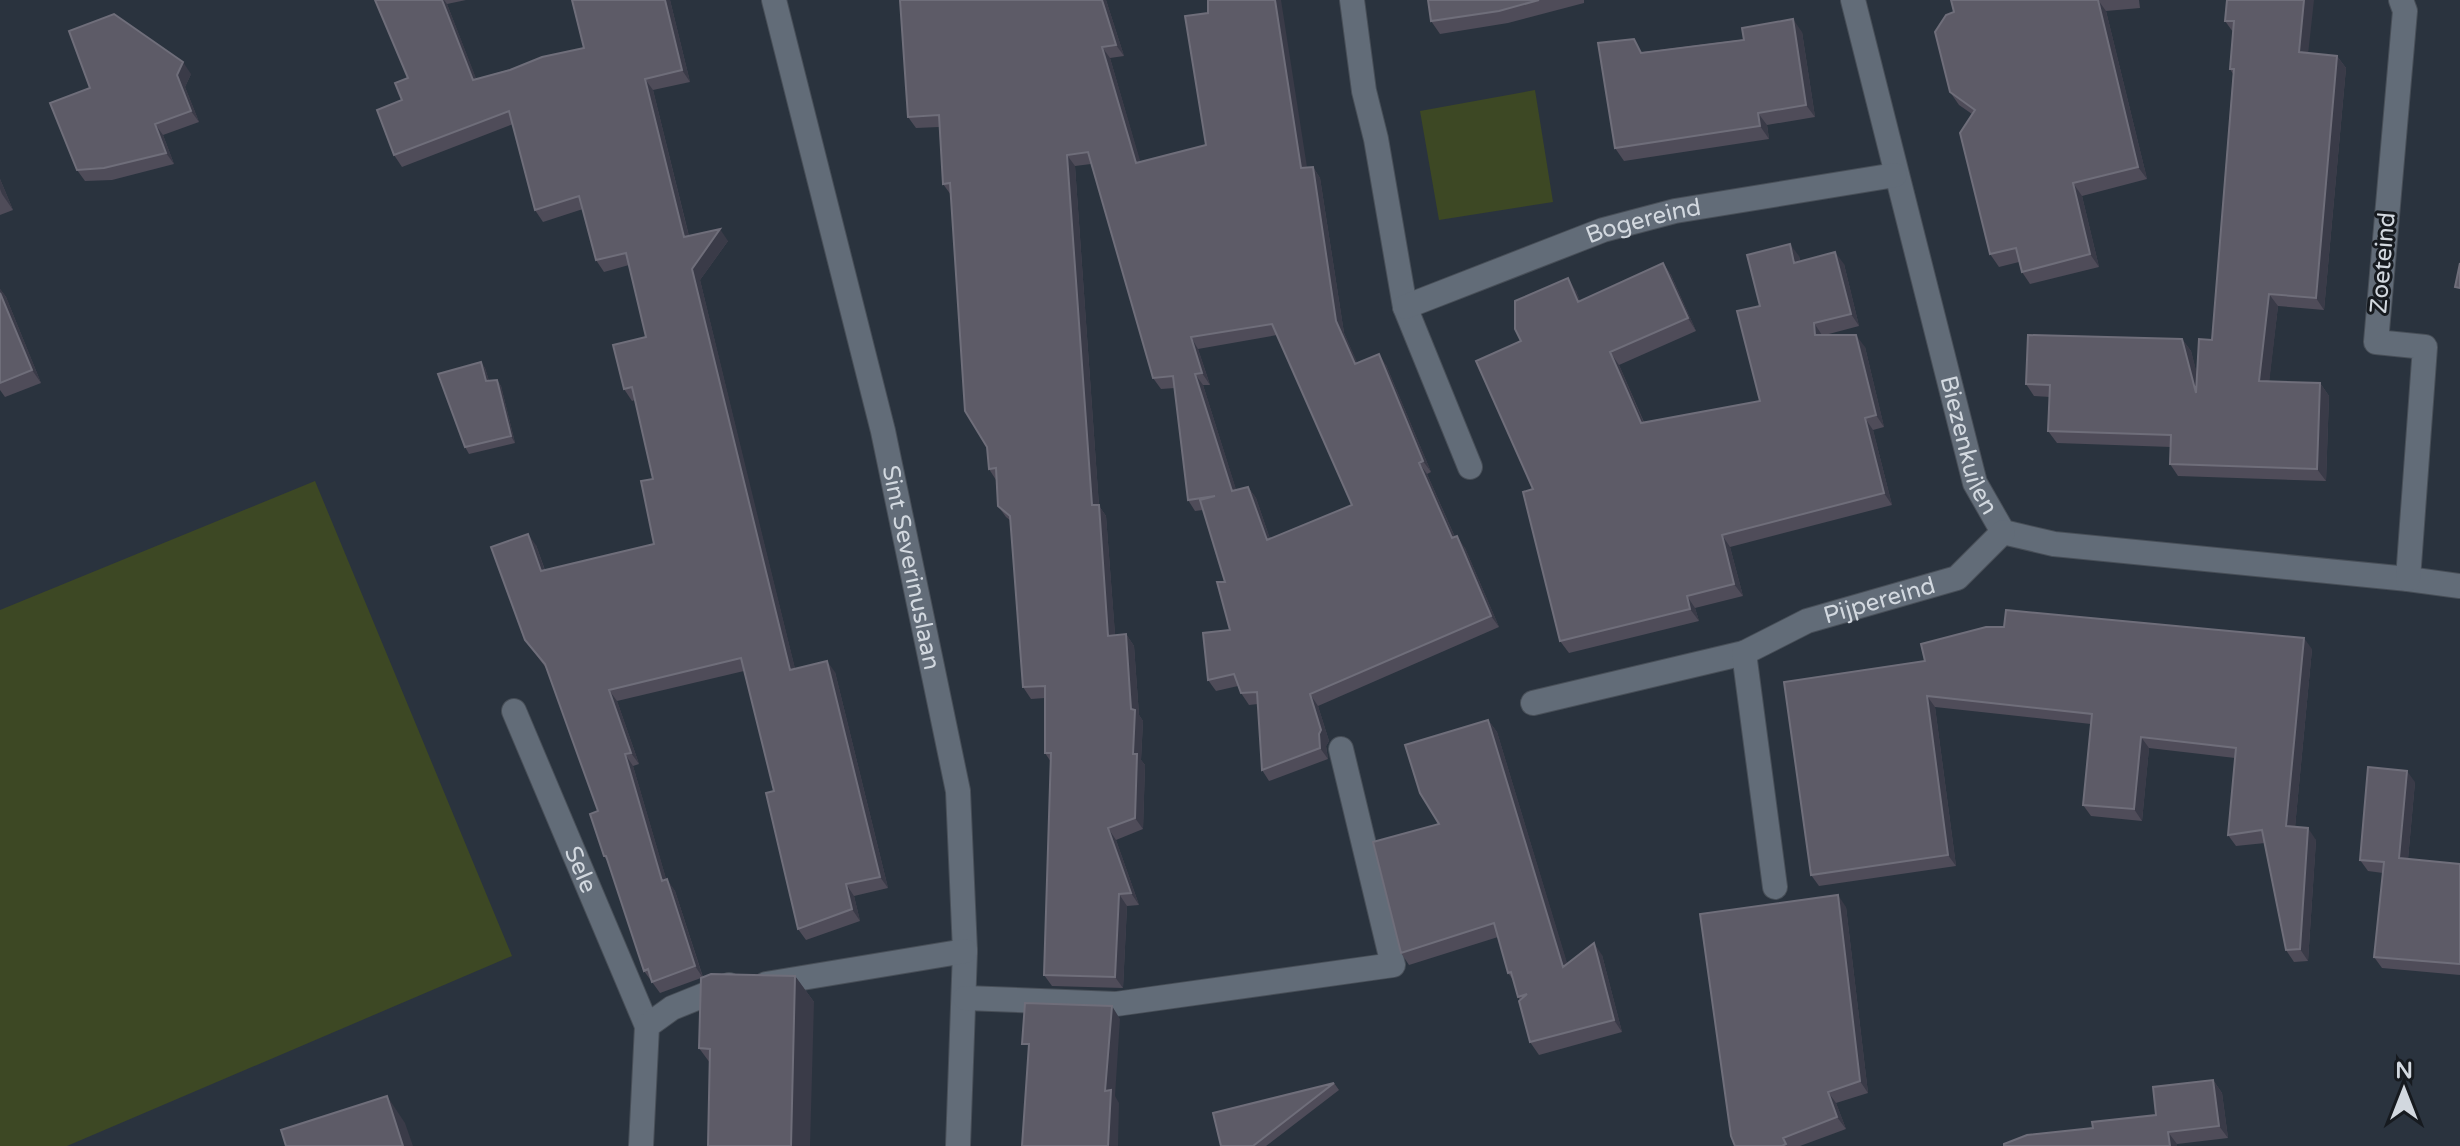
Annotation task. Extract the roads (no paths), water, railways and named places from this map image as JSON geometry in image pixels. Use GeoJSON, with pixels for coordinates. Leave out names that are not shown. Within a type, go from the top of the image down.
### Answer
{"type":"FeatureCollection","features":[{"type":"Feature","properties":{"kind":"street","name":"Sint Severinuslaan"},"geometry":{"type":"LineString","coordinates":[[774,0],[883,431],[958,791],[965,951],[958,1146]]}},
{"type":"Feature","properties":{"kind":"street"},"geometry":{"type":"LineString","coordinates":[[1352,0],[1364,91],[1376,139],[1405,307],[1470,467]]}},
{"type":"Feature","properties":{"kind":"street","name":"Biezenkuilen"},"geometry":{"type":"LineString","coordinates":[[1853,0],[1975,483],[2003,532],[2054,544],[2460,586]]}},
{"type":"Feature","properties":{"kind":"street","name":"Zoeteind"},"geometry":{"type":"LineString","coordinates":[[2401,0],[2405,11],[2376,342],[2425,347],[2408,579]]}},
{"type":"Feature","properties":{"kind":"street","name":"Bogereind"},"geometry":{"type":"LineString","coordinates":[[1405,307],[1603,230],[1675,211],[1895,175]]}},
{"type":"Feature","properties":{"kind":"street","name":"Pijpereind"},"geometry":{"type":"LineString","coordinates":[[1533,703],[1744,653],[1807,621],[1957,578],[2003,532]]}},
{"type":"Feature","properties":{"kind":"street"},"geometry":{"type":"LineString","coordinates":[[1744,653],[1775,887]]}},
{"type":"Feature","properties":{"kind":"street","name":"Sele"},"geometry":{"type":"LineString","coordinates":[[514,711],[647,1026],[641,1146]]}},
{"type":"Feature","properties":{"kind":"street"},"geometry":{"type":"LineString","coordinates":[[965,998],[1116,1004],[1393,965],[1341,749]]}},
{"type":"Feature","properties":{"kind":"street"},"geometry":{"type":"LineString","coordinates":[[647,1026],[672,1008],[731,984],[762,985],[965,951]]}}]}
